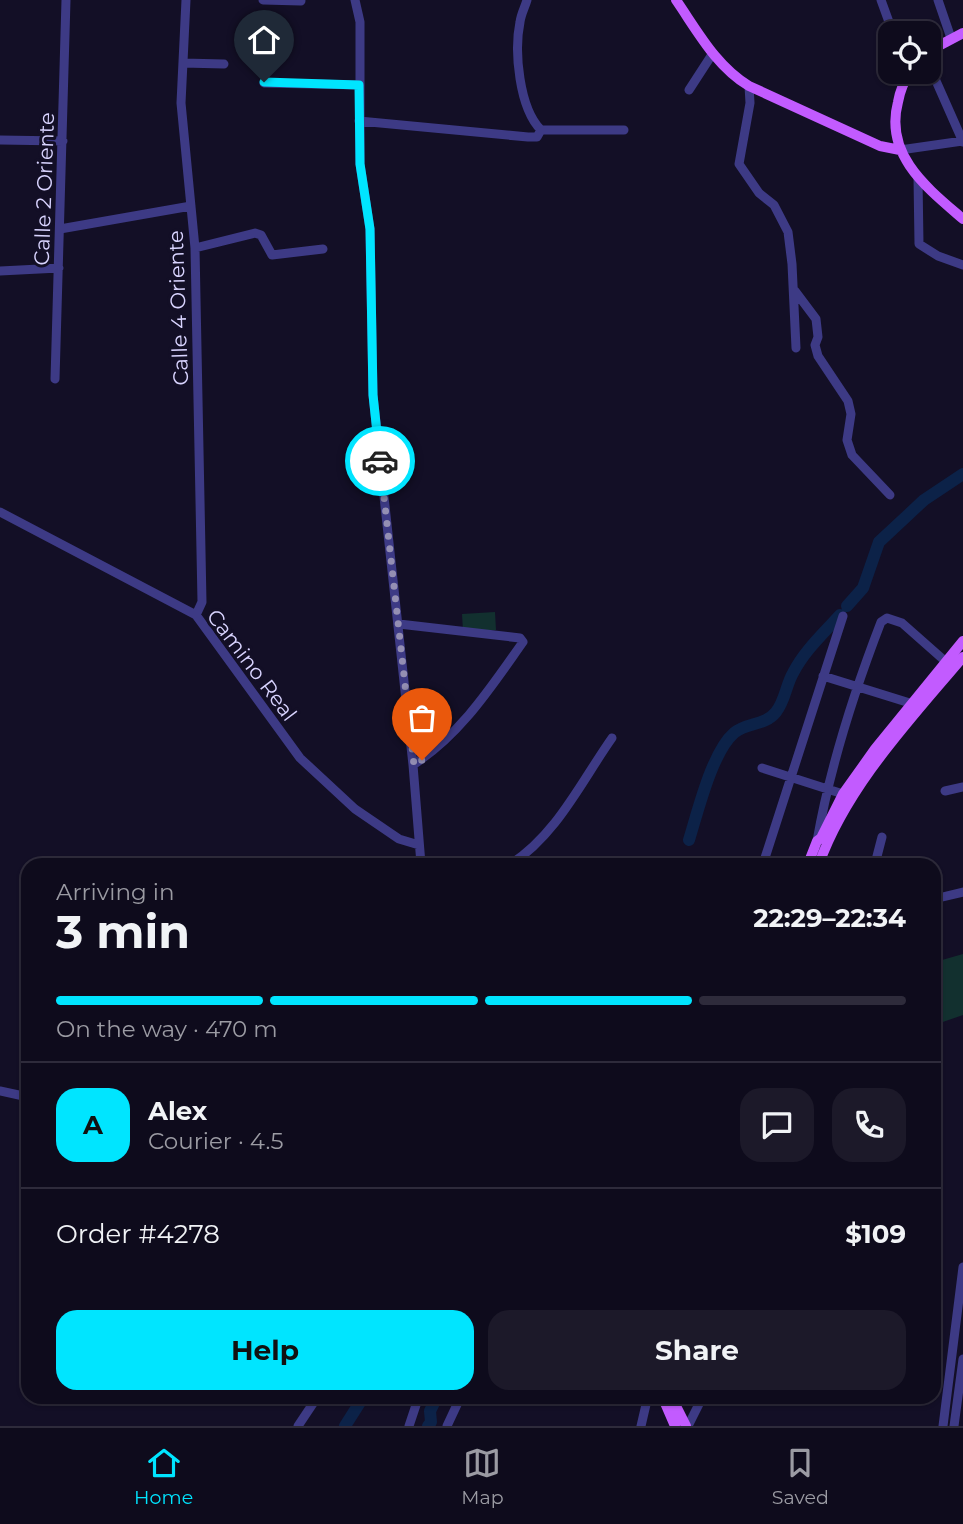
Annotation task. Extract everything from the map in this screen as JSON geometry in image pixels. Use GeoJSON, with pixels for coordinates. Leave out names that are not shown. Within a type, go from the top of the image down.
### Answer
{"type":"FeatureCollection","features":[{"type":"Feature","properties":{"kind":"main road"},"geometry":{"type":"LineString","coordinates":[[676,0],[719,62],[735,77],[749,86],[880,146],[900,150]]}},
{"type":"Feature","properties":{"kind":"main road"},"geometry":{"type":"LineString","coordinates":[[941,44],[963,33]]}},
{"type":"Feature","properties":{"kind":"main road"},"geometry":{"type":"LineString","coordinates":[[905,84],[895,114],[900,150],[918,178],[963,219]]}},
{"type":"Feature","properties":{"kind":"main road"},"geometry":{"type":"LineString","coordinates":[[821,858],[829,836],[866,775],[950,665],[963,641]]}},
{"type":"Feature","properties":{"kind":"main road"},"geometry":{"type":"LineString","coordinates":[[810,858],[844,794],[875,749],[913,704],[950,665],[963,656]]}},
{"type":"Feature","properties":{"kind":"main road"},"geometry":{"type":"LineString","coordinates":[[665,1404],[675,1426]]}},
{"type":"Feature","properties":{"kind":"main road"},"geometry":{"type":"LineString","coordinates":[[675,1404],[687,1426]]}},
{"type":"Feature","properties":{"kind":"street","name":"Calle 2 Oriente"},"geometry":{"type":"LineString","coordinates":[[55,379],[66,0]]}},
{"type":"Feature","properties":{"kind":"street","name":"Calle 4 Oriente"},"geometry":{"type":"LineString","coordinates":[[186,0],[181,103],[195,247],[202,602],[196,615]]}},
{"type":"Feature","properties":{"kind":"street"},"geometry":{"type":"LineString","coordinates":[[263,0],[302,1]]}},
{"type":"Feature","properties":{"kind":"street"},"geometry":{"type":"LineString","coordinates":[[355,0],[360,22],[360,164],[370,229],[373,395],[414,765],[420,858]]}},
{"type":"Feature","properties":{"kind":"street"},"geometry":{"type":"LineString","coordinates":[[527,0],[520,21],[517,56],[526,103],[535,124],[541,130],[624,130]]}},
{"type":"Feature","properties":{"kind":"street"},"geometry":{"type":"LineString","coordinates":[[881,0],[888,21]]}},
{"type":"Feature","properties":{"kind":"street"},"geometry":{"type":"LineString","coordinates":[[938,0],[951,38]]}},
{"type":"Feature","properties":{"kind":"street"},"geometry":{"type":"LineString","coordinates":[[689,90],[713,54]]}},
{"type":"Feature","properties":{"kind":"street"},"geometry":{"type":"LineString","coordinates":[[183,63],[223,64]]}},
{"type":"Feature","properties":{"kind":"street"},"geometry":{"type":"LineString","coordinates":[[264,82],[359,85]]}},
{"type":"Feature","properties":{"kind":"street"},"geometry":{"type":"LineString","coordinates":[[900,150],[963,142],[937,84]]}},
{"type":"Feature","properties":{"kind":"street"},"geometry":{"type":"LineString","coordinates":[[749,86],[750,103],[739,164],[759,192],[774,205],[788,232],[796,348]]}},
{"type":"Feature","properties":{"kind":"street"},"geometry":{"type":"LineString","coordinates":[[359,121],[528,137],[537,137],[541,130]]}},
{"type":"Feature","properties":{"kind":"street"},"geometry":{"type":"LineString","coordinates":[[0,140],[63,141]]}},
{"type":"Feature","properties":{"kind":"street"},"geometry":{"type":"LineString","coordinates":[[918,178],[916,188],[919,244],[938,256],[963,265]]}},
{"type":"Feature","properties":{"kind":"street"},"geometry":{"type":"LineString","coordinates":[[60,229],[191,206]]}},
{"type":"Feature","properties":{"kind":"street"},"geometry":{"type":"LineString","coordinates":[[195,247],[254,233],[261,235],[272,255],[323,249]]}},
{"type":"Feature","properties":{"kind":"street"},"geometry":{"type":"LineString","coordinates":[[0,271],[59,268]]}},
{"type":"Feature","properties":{"kind":"street"},"geometry":{"type":"LineString","coordinates":[[794,289],[816,319],[818,337],[815,345],[818,356],[848,401],[851,414],[847,440],[852,455],[890,495]]}},
{"type":"Feature","properties":{"kind":"street","name":"Camino Real"},"geometry":{"type":"LineString","coordinates":[[0,512],[196,615],[300,758],[355,809],[399,839],[419,845]]}},
{"type":"Feature","properties":{"kind":"street"},"geometry":{"type":"LineString","coordinates":[[766,858],[843,616]]}},
{"type":"Feature","properties":{"kind":"street"},"geometry":{"type":"LineString","coordinates":[[817,841],[828,790],[857,687],[881,622],[887,618],[902,623],[950,665]]}},
{"type":"Feature","properties":{"kind":"street"},"geometry":{"type":"LineString","coordinates":[[399,624],[520,638],[523,642],[472,714],[432,753],[414,765]]}},
{"type":"Feature","properties":{"kind":"street"},"geometry":{"type":"LineString","coordinates":[[823,676],[913,704]]}},
{"type":"Feature","properties":{"kind":"street"},"geometry":{"type":"LineString","coordinates":[[521,858],[545,836],[611,738]]}},
{"type":"Feature","properties":{"kind":"street"},"geometry":{"type":"LineString","coordinates":[[762,768],[844,794]]}},
{"type":"Feature","properties":{"kind":"street"},"geometry":{"type":"LineString","coordinates":[[945,791],[963,787]]}},
{"type":"Feature","properties":{"kind":"street"},"geometry":{"type":"LineString","coordinates":[[877,858],[882,837]]}},
{"type":"Feature","properties":{"kind":"street"},"geometry":{"type":"LineString","coordinates":[[941,897],[963,892]]}},
{"type":"Feature","properties":{"kind":"street"},"geometry":{"type":"LineString","coordinates":[[0,1091],[21,1096]]}},
{"type":"Feature","properties":{"kind":"street"},"geometry":{"type":"LineString","coordinates":[[943,1426],[963,1267]]}},
{"type":"Feature","properties":{"kind":"street"},"geometry":{"type":"LineString","coordinates":[[953,1348],[963,1350]]}},
{"type":"Feature","properties":{"kind":"street"},"geometry":{"type":"LineString","coordinates":[[954,1426],[963,1359]]}},
{"type":"Feature","properties":{"kind":"street"},"geometry":{"type":"LineString","coordinates":[[298,1426],[313,1404]]}},
{"type":"Feature","properties":{"kind":"street"},"geometry":{"type":"LineString","coordinates":[[409,1426],[416,1404]]}},
{"type":"Feature","properties":{"kind":"street"},"geometry":{"type":"LineString","coordinates":[[447,1426],[457,1404]]}},
{"type":"Feature","properties":{"kind":"street"},"geometry":{"type":"LineString","coordinates":[[641,1426],[646,1404]]}},
{"type":"Feature","properties":{"kind":"street"},"geometry":{"type":"LineString","coordinates":[[687,1426],[699,1404]]}},
{"type":"Feature","properties":{"kind":"green space"},"geometry":{"type":"Polygon","coordinates":[[[495,612],[496,630],[463,631],[462,614],[495,612]]]}},
{"type":"Feature","properties":{"kind":"green space"},"geometry":{"type":"Polygon","coordinates":[[[963,954],[963,1015],[941,1023],[941,960],[963,954]]]}},
{"type":"Feature","properties":{"kind":"waterway"},"geometry":{"type":"LineString","coordinates":[[847,606],[863,588],[879,542],[924,500],[963,474]]}},
{"type":"Feature","properties":{"kind":"waterway"},"geometry":{"type":"LineString","coordinates":[[689,840],[712,768],[726,742],[734,733],[767,720],[776,712],[803,657],[840,615]]}},
{"type":"Feature","properties":{"kind":"waterway"},"geometry":{"type":"LineString","coordinates":[[345,1426],[359,1404]]}},
{"type":"Feature","properties":{"kind":"waterway"},"geometry":{"type":"LineString","coordinates":[[428,1426],[434,1404]]}},
{"type":"Feature","properties":{"kind":"way so far"},"geometry":{"type":"LineString","coordinates":[[380,461],[414,765],[422,760]]}},
{"type":"Feature","properties":{"kind":"route"},"geometry":{"type":"LineString","coordinates":[[264,82],[359,85],[360,164],[370,229],[373,395],[380,461]]}}]}
